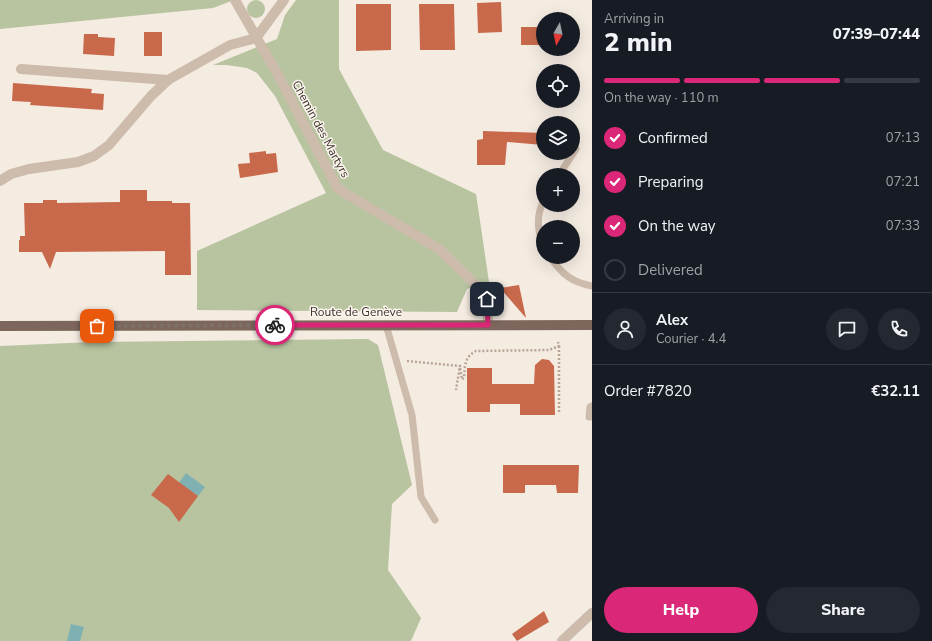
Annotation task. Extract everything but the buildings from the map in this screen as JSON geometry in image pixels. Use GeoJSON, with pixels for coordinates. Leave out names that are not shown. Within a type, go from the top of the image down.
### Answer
{"type":"FeatureCollection","features":[{"type":"Feature","properties":{"kind":"main road","name":"Route de Genève"},"geometry":{"type":"LineString","coordinates":[[0,326],[592,325]]}},
{"type":"Feature","properties":{"kind":"street","name":"Chemin des Martyrs"},"geometry":{"type":"LineString","coordinates":[[235,0],[278,75],[338,189],[439,249],[487,299],[488,325]]}},
{"type":"Feature","properties":{"kind":"street"},"geometry":{"type":"LineString","coordinates":[[0,181],[11,174],[29,169],[78,162],[94,156],[109,144],[150,96],[168,80],[230,45],[256,38],[284,0]]}},
{"type":"Feature","properties":{"kind":"street"},"geometry":{"type":"LineString","coordinates":[[20,69],[168,80]]}},
{"type":"Feature","properties":{"kind":"street"},"geometry":{"type":"LineString","coordinates":[[562,641],[592,613]]}},
{"type":"Feature","properties":{"kind":"lane"},"geometry":{"type":"LineString","coordinates":[[555,264],[559,270],[578,284],[592,286]]}},
{"type":"Feature","properties":{"kind":"lane"},"geometry":{"type":"LineString","coordinates":[[386,325],[412,415],[420,497],[435,520]]}},
{"type":"Feature","properties":{"kind":"lane"},"geometry":{"type":"LineString","coordinates":[[592,406],[590,407],[589,417],[592,417]]}},
{"type":"Feature","properties":{"kind":"path"},"geometry":{"type":"LineString","coordinates":[[558,342],[559,412]]}},
{"type":"Feature","properties":{"kind":"path"},"geometry":{"type":"LineString","coordinates":[[460,366],[462,379],[464,378],[467,359],[476,351],[548,350],[559,346]]}},
{"type":"Feature","properties":{"kind":"path"},"geometry":{"type":"LineString","coordinates":[[396,360],[460,366]]}},
{"type":"Feature","properties":{"kind":"path"},"geometry":{"type":"LineString","coordinates":[[456,390],[460,366]]}},
{"type":"Feature","properties":{"kind":"green space"},"geometry":{"type":"Polygon","coordinates":[[[0,0],[234,0],[213,8],[0,29],[0,0]]]}},
{"type":"Feature","properties":{"kind":"green space"},"geometry":{"type":"Polygon","coordinates":[[[256,0],[262,3],[265,9],[262,15],[256,18],[250,15],[247,9],[250,3],[256,0]]]}},
{"type":"Feature","properties":{"kind":"green space"},"geometry":{"type":"Polygon","coordinates":[[[296,0],[339,0],[339,69],[383,150],[476,194],[489,282],[467,289],[457,312],[197,310],[197,251],[326,193],[275,96],[257,73],[247,68],[227,65],[213,65],[277,39],[285,15],[296,0]]]}},
{"type":"Feature","properties":{"kind":"green space"},"geometry":{"type":"Polygon","coordinates":[[[368,339],[378,345],[412,485],[392,504],[388,570],[421,618],[411,641],[0,641],[0,346],[93,342],[368,339]]]}},
{"type":"Feature","properties":{"kind":"water"},"geometry":{"type":"Polygon","coordinates":[[[186,473],[205,487],[198,496],[186,488],[175,488],[186,473]]]}},
{"type":"Feature","properties":{"kind":"water"},"geometry":{"type":"Polygon","coordinates":[[[71,624],[84,627],[80,641],[67,641],[71,624]]]}},
{"type":"Feature","properties":{"kind":"way so far"},"geometry":{"type":"LineString","coordinates":[[97,326],[275,325]]}},
{"type":"Feature","properties":{"kind":"route"},"geometry":{"type":"LineString","coordinates":[[275,325],[488,325],[487,299]]}}]}
